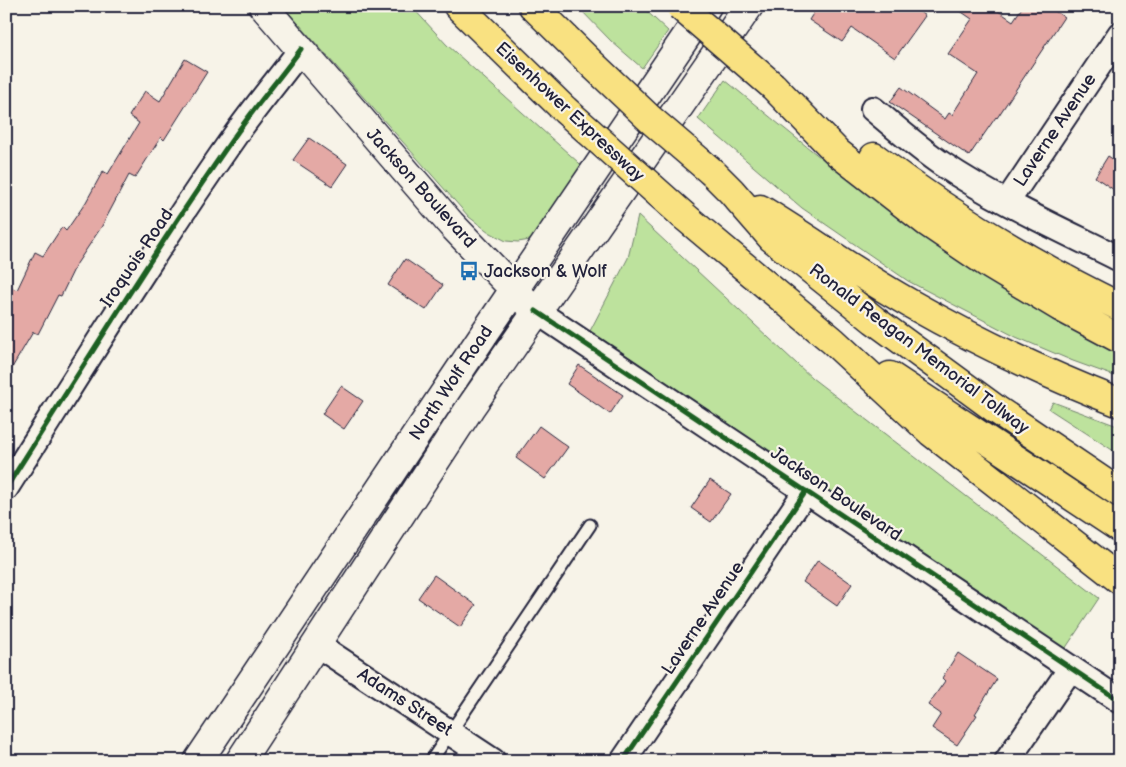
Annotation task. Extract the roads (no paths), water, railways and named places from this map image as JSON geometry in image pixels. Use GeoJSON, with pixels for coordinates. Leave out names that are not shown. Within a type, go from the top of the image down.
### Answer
{"type":"FeatureCollection","features":[{"type":"Feature","properties":{"kind":"highway","name":"Eisenhower Expressway"},"geometry":{"type":"LineString","coordinates":[[458,6],[565,110],[684,216],[834,340]]}},
{"type":"Feature","properties":{"kind":"highway"},"geometry":{"type":"LineString","coordinates":[[534,6],[650,119],[722,182],[822,250],[910,304],[982,342],[1076,386],[1120,403]]}},
{"type":"Feature","properties":{"kind":"highway"},"geometry":{"type":"LineString","coordinates":[[680,6],[773,86],[838,153],[928,222],[998,270],[1060,307],[1120,339]]}},
{"type":"Feature","properties":{"kind":"highway"},"geometry":{"type":"LineString","coordinates":[[773,86],[948,210],[1030,260],[1120,307]]}},
{"type":"Feature","properties":{"kind":"highway","name":"Ronald Reagan Memorial Tollway"},"geometry":{"type":"LineString","coordinates":[[722,182],[772,238],[874,320],[997,410],[1120,493]]}},
{"type":"Feature","properties":{"kind":"highway"},"geometry":{"type":"LineString","coordinates":[[834,340],[931,432],[1120,580]]}},
{"type":"Feature","properties":{"kind":"highway","name":"Ronald Reagan Memorial Tollway"},"geometry":{"type":"LineString","coordinates":[[834,340],[1120,528]]}},
{"type":"Feature","properties":{"kind":"main road","name":"Jackson Boulevard"},"geometry":{"type":"LineString","coordinates":[[263,6],[451,224],[536,311]]}},
{"type":"Feature","properties":{"kind":"main road","name":"North Wolf Road"},"geometry":{"type":"LineString","coordinates":[[198,761],[486,330],[707,6]]}},
{"type":"Feature","properties":{"kind":"main road","name":"North Wolf Road"},"geometry":{"type":"LineString","coordinates":[[240,761],[470,408],[749,6]]}},
{"type":"Feature","properties":{"kind":"main road"},"geometry":{"type":"LineString","coordinates":[[288,627],[316,644]]}},
{"type":"Feature","properties":{"kind":"street","name":"Laverne Avenue"},"geometry":{"type":"LineString","coordinates":[[1007,202],[1120,34]]}},
{"type":"Feature","properties":{"kind":"street","name":"Iroquois Road"},"geometry":{"type":"LineString","coordinates":[[6,488],[176,223],[235,136],[301,50]]}},
{"type":"Feature","properties":{"kind":"street"},"geometry":{"type":"LineString","coordinates":[[874,109],[910,140],[943,164],[1007,202],[1120,260]]}},
{"type":"Feature","properties":{"kind":"street","name":"Jackson Boulevard"},"geometry":{"type":"LineString","coordinates":[[536,311],[1120,701]]}},
{"type":"Feature","properties":{"kind":"street","name":"Laverne Avenue"},"geometry":{"type":"LineString","coordinates":[[623,761],[806,491]]}},
{"type":"Feature","properties":{"kind":"street","name":"Adams Street"},"geometry":{"type":"LineString","coordinates":[[316,644],[494,761]]}},
{"type":"Feature","properties":{"kind":"street"},"geometry":{"type":"LineString","coordinates":[[1007,761],[1071,668]]}},
{"type":"Feature","properties":{"kind":"lane"},"geometry":{"type":"LineString","coordinates":[[431,761],[590,525]]}},
{"type":"Feature","properties":{"kind":"place","name":"Jackson & Wolf"},"geometry":{"type":"Point","coordinates":[469,271]}}]}
